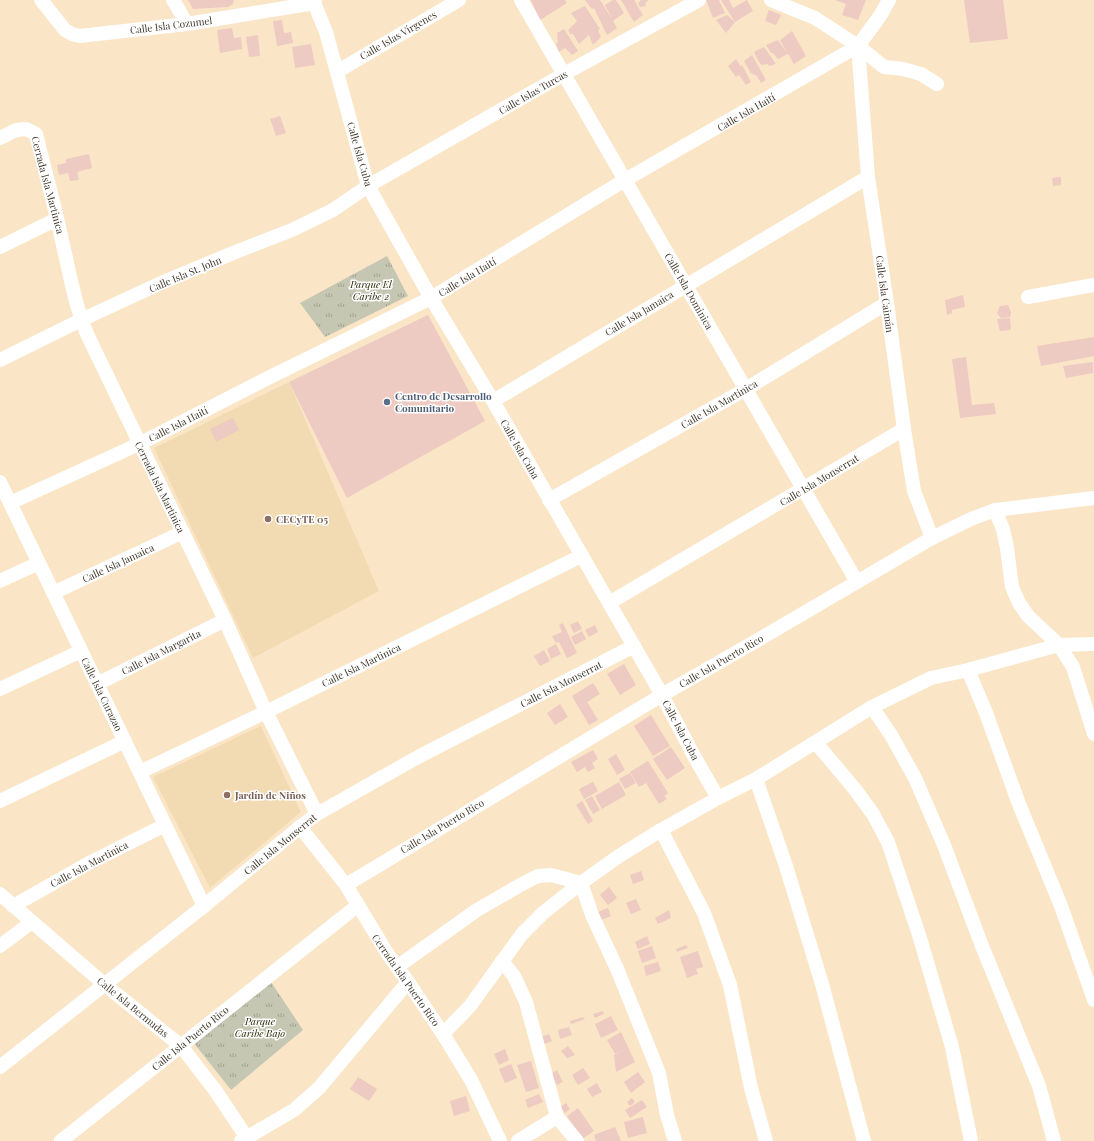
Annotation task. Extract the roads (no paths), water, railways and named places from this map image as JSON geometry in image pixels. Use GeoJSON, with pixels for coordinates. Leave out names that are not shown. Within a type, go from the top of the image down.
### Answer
{"type":"FeatureCollection","features":[{"type":"Feature","properties":{"kind":"street","name":"Calle Isla Cozumel"},"geometry":{"type":"LineString","coordinates":[[41,0],[65,30],[80,36],[187,24],[314,1]]}},
{"type":"Feature","properties":{"kind":"street"},"geometry":{"type":"LineString","coordinates":[[173,0],[187,24]]}},
{"type":"Feature","properties":{"kind":"street","name":"Calle Islas Vírgenes"},"geometry":{"type":"LineString","coordinates":[[338,71],[459,0]]}},
{"type":"Feature","properties":{"kind":"street","name":"Calle Isla Dominica"},"geometry":{"type":"LineString","coordinates":[[521,0],[857,582]]}},
{"type":"Feature","properties":{"kind":"street","name":"Calle Islas Turcas"},"geometry":{"type":"LineString","coordinates":[[368,186],[564,74],[699,0]]}},
{"type":"Feature","properties":{"kind":"street"},"geometry":{"type":"LineString","coordinates":[[771,0],[815,18],[858,46],[884,67],[903,69],[921,74],[937,84]]}},
{"type":"Feature","properties":{"kind":"street","name":"Calle Isla Haití"},"geometry":{"type":"LineString","coordinates":[[10,503],[139,444],[265,379],[431,298],[625,180],[858,46],[880,16],[889,0]]}},
{"type":"Feature","properties":{"kind":"street","name":"Calle Isla Cuba"},"geometry":{"type":"LineString","coordinates":[[314,1],[326,32],[338,71],[368,186],[431,298],[493,401],[634,646],[718,798]]}},
{"type":"Feature","properties":{"kind":"street","name":"Calle Isla Caimán"},"geometry":{"type":"LineString","coordinates":[[858,46],[868,177],[904,429],[914,491],[932,538]]}},
{"type":"Feature","properties":{"kind":"street","name":"Cerrada Isla Martinica"},"geometry":{"type":"LineString","coordinates":[[0,138],[16,130],[26,129],[36,134],[57,219],[68,272],[81,320],[139,444],[225,620],[266,712],[317,814]]}},
{"type":"Feature","properties":{"kind":"street","name":"Calle Isla Jamaica"},"geometry":{"type":"LineString","coordinates":[[493,401],[868,177]]}},
{"type":"Feature","properties":{"kind":"street","name":"Calle Isla St. John"},"geometry":{"type":"LineString","coordinates":[[0,360],[81,320],[168,280],[292,230],[333,210],[368,186]]}},
{"type":"Feature","properties":{"kind":"street"},"geometry":{"type":"LineString","coordinates":[[0,247],[57,219]]}},
{"type":"Feature","properties":{"kind":"street"},"geometry":{"type":"LineString","coordinates":[[1028,297],[1094,284]]}},
{"type":"Feature","properties":{"kind":"street","name":"Calle Isla Martinica"},"geometry":{"type":"LineString","coordinates":[[549,500],[746,389],[887,303]]}},
{"type":"Feature","properties":{"kind":"street","name":"Calle Isla Monserrat"},"geometry":{"type":"LineString","coordinates":[[609,603],[904,429]]}},
{"type":"Feature","properties":{"kind":"street","name":"Calle Isla Curazao"},"geometry":{"type":"LineString","coordinates":[[0,482],[204,906]]}},
{"type":"Feature","properties":{"kind":"street","name":"Calle Isla Puerto Rico"},"geometry":{"type":"LineString","coordinates":[[346,885],[662,695],[932,538],[971,519],[995,510],[1094,498]]}},
{"type":"Feature","properties":{"kind":"street"},"geometry":{"type":"LineString","coordinates":[[995,510],[1003,529],[1012,587],[1019,603],[1028,616],[1059,645],[1073,667],[1094,734]]}},
{"type":"Feature","properties":{"kind":"street","name":"Calle Isla Jamaica"},"geometry":{"type":"LineString","coordinates":[[54,593],[183,532]]}},
{"type":"Feature","properties":{"kind":"street","name":"Calle Isla Martinica"},"geometry":{"type":"LineString","coordinates":[[140,772],[266,712],[581,556]]}},
{"type":"Feature","properties":{"kind":"street"},"geometry":{"type":"LineString","coordinates":[[0,581],[39,563]]}},
{"type":"Feature","properties":{"kind":"street","name":"Calle Isla Margarita"},"geometry":{"type":"LineString","coordinates":[[97,684],[225,620]]}},
{"type":"Feature","properties":{"kind":"street"},"geometry":{"type":"LineString","coordinates":[[443,1034],[470,1006],[522,934],[544,913],[581,883],[619,856],[661,830],[718,798],[756,780],[872,707],[931,678],[968,670],[1059,645],[1094,644]]}},
{"type":"Feature","properties":{"kind":"street","name":"Calle Isla Monserrat"},"geometry":{"type":"LineString","coordinates":[[0,1067],[204,906],[317,814],[418,757],[634,646]]}},
{"type":"Feature","properties":{"kind":"street"},"geometry":{"type":"LineString","coordinates":[[0,689],[81,651]]}},
{"type":"Feature","properties":{"kind":"street"},"geometry":{"type":"LineString","coordinates":[[968,670],[986,713],[1019,804],[1061,906],[1094,1000]]}},
{"type":"Feature","properties":{"kind":"street"},"geometry":{"type":"LineString","coordinates":[[872,707],[891,736],[914,778],[944,845],[982,946],[1039,1086],[1054,1141]]}},
{"type":"Feature","properties":{"kind":"street"},"geometry":{"type":"LineString","coordinates":[[0,801],[125,741]]}},
{"type":"Feature","properties":{"kind":"street"},"geometry":{"type":"LineString","coordinates":[[816,743],[854,788],[873,814],[888,842],[920,938],[952,1047],[972,1141]]}},
{"type":"Feature","properties":{"kind":"street"},"geometry":{"type":"LineString","coordinates":[[756,780],[786,866],[822,984],[864,1141]]}},
{"type":"Feature","properties":{"kind":"street","name":"Calle Isla Martinica"},"geometry":{"type":"LineString","coordinates":[[13,906],[88,863],[165,825]]}},
{"type":"Feature","properties":{"kind":"street","name":"Cerrada Isla Puerto Rico"},"geometry":{"type":"LineString","coordinates":[[300,827],[346,885],[357,906],[387,954],[443,1034],[471,1080],[500,1141]]}},
{"type":"Feature","properties":{"kind":"street"},"geometry":{"type":"LineString","coordinates":[[661,830],[704,913],[730,985],[751,1088],[766,1141]]}},
{"type":"Feature","properties":{"kind":"street"},"geometry":{"type":"LineString","coordinates":[[397,967],[477,910],[538,876],[551,875],[581,883]]}},
{"type":"Feature","properties":{"kind":"street"},"geometry":{"type":"LineString","coordinates":[[581,883],[592,915],[618,971],[659,1073],[667,1115],[675,1141]]}},
{"type":"Feature","properties":{"kind":"street","name":"Calle Isla Bermudas"},"geometry":{"type":"LineString","coordinates":[[0,894],[104,984],[181,1046],[215,1090],[244,1139]]}},
{"type":"Feature","properties":{"kind":"street","name":"Calle Isla Puerto Rico"},"geometry":{"type":"LineString","coordinates":[[61,1141],[253,987],[357,906]]}},
{"type":"Feature","properties":{"kind":"street"},"geometry":{"type":"LineString","coordinates":[[0,946],[32,922]]}},
{"type":"Feature","properties":{"kind":"street"},"geometry":{"type":"LineString","coordinates":[[502,961],[514,976],[526,1002],[557,1117],[576,1141]]}},
{"type":"Feature","properties":{"kind":"street"},"geometry":{"type":"LineString","coordinates":[[244,1139],[294,1110],[319,1088],[408,982]]}},
{"type":"Feature","properties":{"kind":"street"},"geometry":{"type":"LineString","coordinates":[[518,1141],[557,1117]]}},
{"type":"Feature","properties":{"kind":"place","name":"Centro de Desarrollo Comunitario"},"geometry":{"type":"Point","coordinates":[387,402]}},
{"type":"Feature","properties":{"kind":"place","name":"CECyTE 05"},"geometry":{"type":"Point","coordinates":[268,519]}},
{"type":"Feature","properties":{"kind":"place","name":"Jardín de Niños"},"geometry":{"type":"Point","coordinates":[227,795]}},
{"type":"Feature","properties":{"kind":"park label","name":"Parque El Caribe 2"},"geometry":{"type":"Point","coordinates":[371,290]}},
{"type":"Feature","properties":{"kind":"park label","name":"Parque Caribe Bajo"},"geometry":{"type":"Point","coordinates":[260,1026]}}]}
